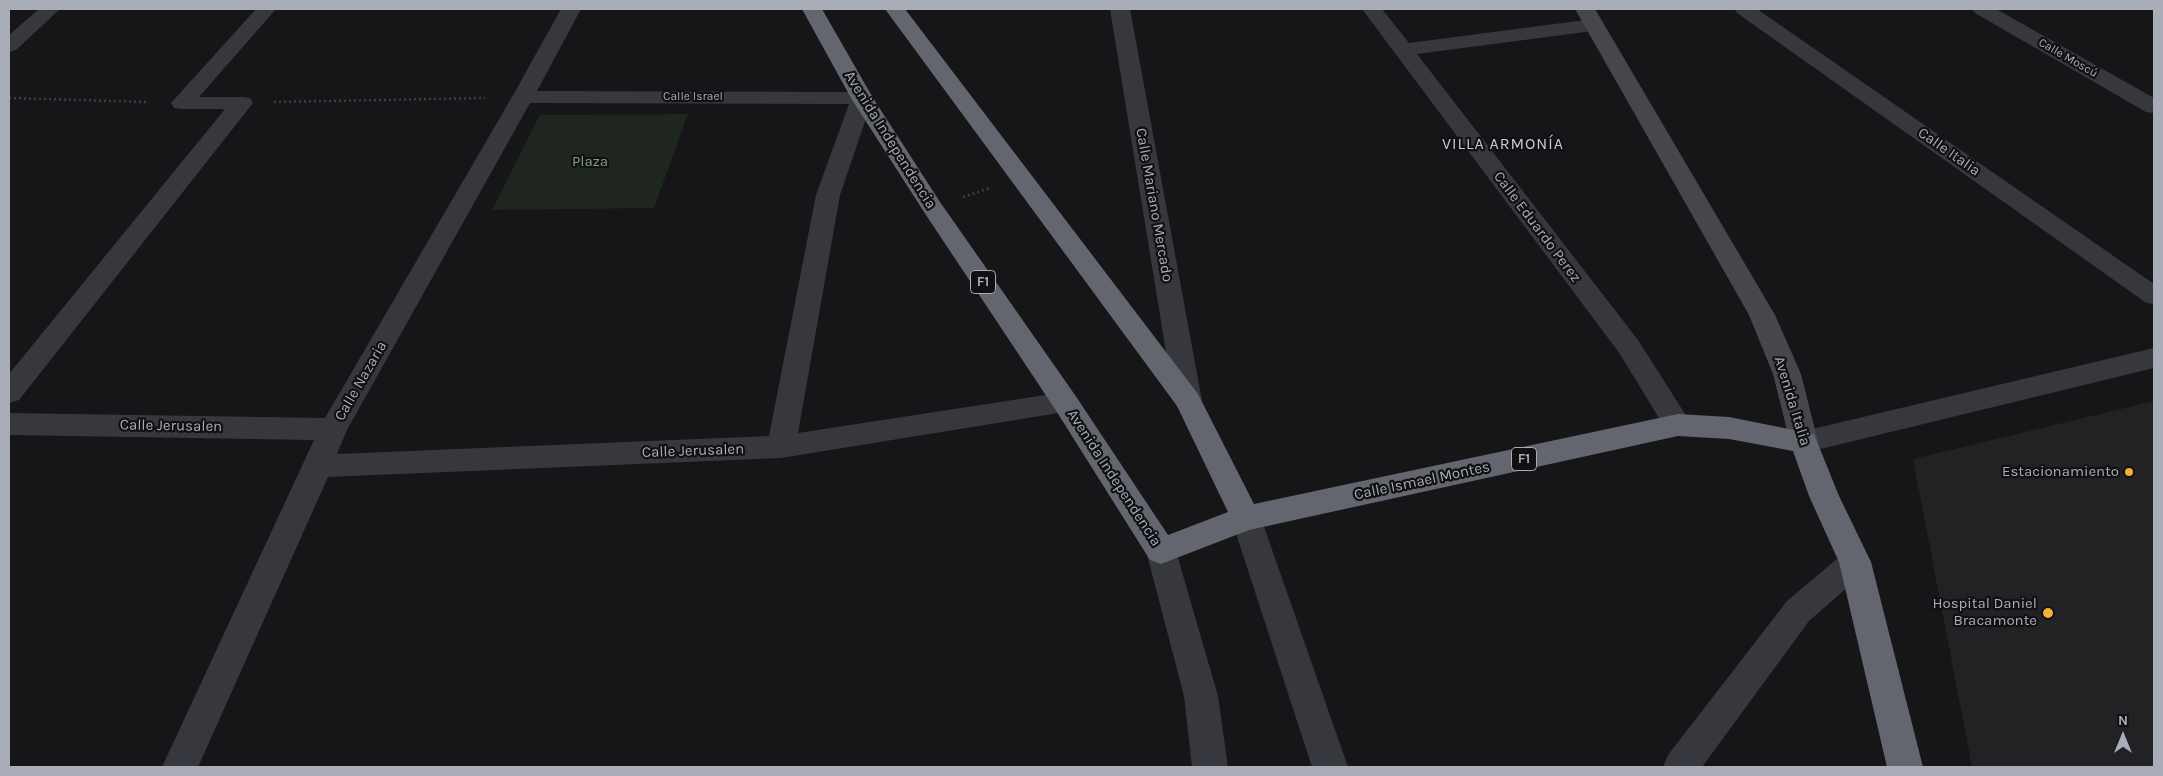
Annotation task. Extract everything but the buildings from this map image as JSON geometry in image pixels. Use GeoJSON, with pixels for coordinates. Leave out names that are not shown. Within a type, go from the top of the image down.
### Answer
{"type":"FeatureCollection","features":[{"type":"Feature","properties":{"kind":"highway","name":"Avenida Independencia"},"geometry":{"type":"LineString","coordinates":[[812,9],[862,98],[932,207],[1065,402],[1161,551],[1246,518]]}},
{"type":"Feature","properties":{"kind":"highway"},"geometry":{"type":"LineString","coordinates":[[895,9],[1188,401],[1246,518]]}},
{"type":"Feature","properties":{"kind":"highway","name":"Calle Ismael Montes"},"geometry":{"type":"LineString","coordinates":[[1246,518],[1678,425],[1729,428],[1804,442]]}},
{"type":"Feature","properties":{"kind":"highway","name":"Avenida Italia"},"geometry":{"type":"LineString","coordinates":[[1804,442],[1824,496],[1855,562],[1905,767]]}},
{"type":"Feature","properties":{"kind":"main road","name":"Avenida Italia"},"geometry":{"type":"LineString","coordinates":[[1589,17],[1762,315],[1787,374],[1804,442]]}},
{"type":"Feature","properties":{"kind":"street"},"geometry":{"type":"LineString","coordinates":[[9,46],[50,9]]}},
{"type":"Feature","properties":{"kind":"street"},"geometry":{"type":"LineString","coordinates":[[182,103],[266,9]]}},
{"type":"Feature","properties":{"kind":"street","name":"Calle Nazaria"},"geometry":{"type":"LineString","coordinates":[[180,767],[318,466],[333,429],[523,97],[571,9]]}},
{"type":"Feature","properties":{"kind":"street","name":"Calle Mariano Mercado"},"geometry":{"type":"LineString","coordinates":[[1120,9],[1188,401]]}},
{"type":"Feature","properties":{"kind":"street","name":"Calle Eduardo Perez"},"geometry":{"type":"LineString","coordinates":[[1372,9],[1629,347],[1678,425]]}},
{"type":"Feature","properties":{"kind":"street","name":"Calle Italia"},"geometry":{"type":"LineString","coordinates":[[1744,9],[2153,295]]}},
{"type":"Feature","properties":{"kind":"street","name":"Calle Moscú"},"geometry":{"type":"LineString","coordinates":[[1982,9],[2154,107]]}},
{"type":"Feature","properties":{"kind":"street"},"geometry":{"type":"LineString","coordinates":[[1403,50],[1589,17]]}},
{"type":"Feature","properties":{"kind":"street","name":"Calle Israel"},"geometry":{"type":"LineString","coordinates":[[523,97],[862,98]]}},
{"type":"Feature","properties":{"kind":"street"},"geometry":{"type":"LineString","coordinates":[[780,447],[828,195],[862,98]]}},
{"type":"Feature","properties":{"kind":"street"},"geometry":{"type":"LineString","coordinates":[[182,103],[242,103]]}},
{"type":"Feature","properties":{"kind":"street"},"geometry":{"type":"LineString","coordinates":[[9,394],[242,103]]}},
{"type":"Feature","properties":{"kind":"street"},"geometry":{"type":"LineString","coordinates":[[2153,295],[2154,268]]}},
{"type":"Feature","properties":{"kind":"street"},"geometry":{"type":"LineString","coordinates":[[1804,442],[2154,358]]}},
{"type":"Feature","properties":{"kind":"street","name":"Calle Jerusalen"},"geometry":{"type":"LineString","coordinates":[[318,466],[780,447],[1065,402]]}},
{"type":"Feature","properties":{"kind":"street","name":"Calle Jerusalen"},"geometry":{"type":"LineString","coordinates":[[9,424],[333,429]]}},
{"type":"Feature","properties":{"kind":"street"},"geometry":{"type":"LineString","coordinates":[[1246,518],[1330,767]]}},
{"type":"Feature","properties":{"kind":"street"},"geometry":{"type":"LineString","coordinates":[[1161,551],[1202,696],[1210,767]]}},
{"type":"Feature","properties":{"kind":"street"},"geometry":{"type":"LineString","coordinates":[[1681,767],[1798,611],[1855,562]]}},
{"type":"Feature","properties":{"kind":"path"},"geometry":{"type":"LineString","coordinates":[[242,103],[523,97]]}},
{"type":"Feature","properties":{"kind":"path"},"geometry":{"type":"LineString","coordinates":[[9,98],[182,103]]}},
{"type":"Feature","properties":{"kind":"path"},"geometry":{"type":"LineString","coordinates":[[932,207],[1021,178]]}},
{"type":"Feature","properties":{"kind":"shaded area","name":"Hospital Daniel Bracamonte"},"geometry":{"type":"Polygon","coordinates":[[[2154,401],[2154,767],[1972,767],[1913,459],[2154,401]]]}},
{"type":"Feature","properties":{"kind":"green space","name":"Plaza"},"geometry":{"type":"Polygon","coordinates":[[[688,114],[654,208],[492,210],[540,115],[688,114]]]}},
{"type":"Feature","properties":{"kind":"place","name":"Estacionamiento"},"geometry":{"type":"Point","coordinates":[2129,472]}},
{"type":"Feature","properties":{"kind":"place","name":"Hospital Daniel Bracamonte"},"geometry":{"type":"Point","coordinates":[2048,613]}},
{"type":"Feature","properties":{"kind":"district","name":"VILLA ARMONÍA"},"geometry":{"type":"Point","coordinates":[1503,144]}}]}
